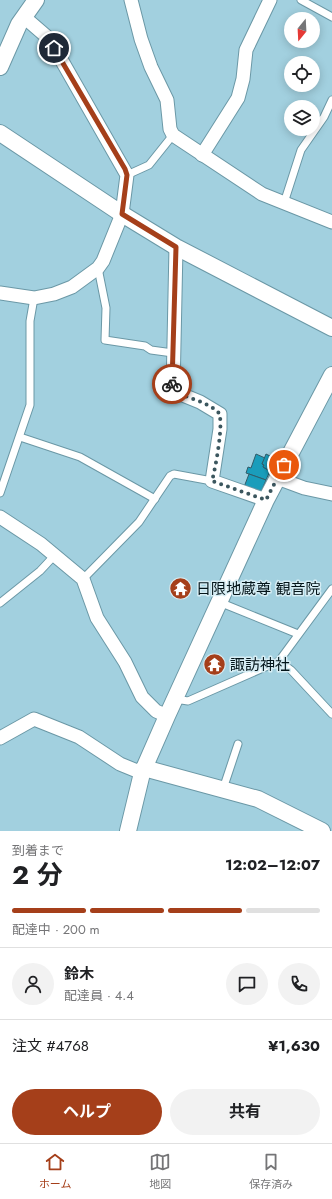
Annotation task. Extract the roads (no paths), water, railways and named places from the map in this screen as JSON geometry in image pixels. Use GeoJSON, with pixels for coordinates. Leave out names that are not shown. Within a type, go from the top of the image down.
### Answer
{"type":"FeatureCollection","features":[{"type":"Feature","properties":{"kind":"street"},"geometry":{"type":"LineString","coordinates":[[0,67],[19,24],[36,0]]}},
{"type":"Feature","properties":{"kind":"street"},"geometry":{"type":"LineString","coordinates":[[131,0],[141,39],[151,67],[168,100],[170,129],[174,135],[262,194],[332,222]]}},
{"type":"Feature","properties":{"kind":"street"},"geometry":{"type":"LineString","coordinates":[[202,155],[238,98],[243,79],[246,50],[270,0]]}},
{"type":"Feature","properties":{"kind":"street"},"geometry":{"type":"LineString","coordinates":[[0,293],[34,298],[54,294],[72,286],[98,268],[104,260],[122,214],[127,175],[62,61],[46,36],[24,17]]}},
{"type":"Feature","properties":{"kind":"street"},"geometry":{"type":"LineString","coordinates":[[0,134],[122,214],[176,247],[332,328]]}},
{"type":"Feature","properties":{"kind":"street"},"geometry":{"type":"LineString","coordinates":[[176,247],[173,391],[217,410],[220,414],[220,429],[212,481],[266,500]]}},
{"type":"Feature","properties":{"kind":"street"},"geometry":{"type":"LineString","coordinates":[[128,831],[143,770],[167,716],[266,500],[332,375]]}},
{"type":"Feature","properties":{"kind":"street"},"geometry":{"type":"LineString","coordinates":[[277,478],[304,488],[332,494]]}},
{"type":"Feature","properties":{"kind":"street"},"geometry":{"type":"LineString","coordinates":[[0,517],[83,579],[97,618],[125,662],[142,697],[156,710],[167,716]]}},
{"type":"Feature","properties":{"kind":"street"},"geometry":{"type":"LineString","coordinates":[[0,738],[34,719],[79,737],[120,764],[258,799],[322,831]]}},
{"type":"Feature","properties":{"kind":"lane"},"geometry":{"type":"LineString","coordinates":[[300,0],[332,17]]}},
{"type":"Feature","properties":{"kind":"lane"},"geometry":{"type":"LineString","coordinates":[[284,203],[301,150],[324,117],[332,100]]}},
{"type":"Feature","properties":{"kind":"lane"},"geometry":{"type":"LineString","coordinates":[[127,175],[149,165],[174,135]]}},
{"type":"Feature","properties":{"kind":"lane"},"geometry":{"type":"LineString","coordinates":[[98,268],[106,308],[105,340],[145,346],[151,350],[174,353]]}},
{"type":"Feature","properties":{"kind":"lane"},"geometry":{"type":"LineString","coordinates":[[0,493],[20,437],[31,397],[30,321],[34,298]]}},
{"type":"Feature","properties":{"kind":"lane"},"geometry":{"type":"LineString","coordinates":[[20,437],[80,457],[155,499]]}},
{"type":"Feature","properties":{"kind":"lane"},"geometry":{"type":"LineString","coordinates":[[83,579],[139,522],[170,476],[174,474],[212,481]]}},
{"type":"Feature","properties":{"kind":"lane"},"geometry":{"type":"LineString","coordinates":[[0,603],[40,571],[54,556]]}},
{"type":"Feature","properties":{"kind":"lane"},"geometry":{"type":"LineString","coordinates":[[175,699],[188,701],[279,661],[332,589]]}},
{"type":"Feature","properties":{"kind":"lane"},"geometry":{"type":"LineString","coordinates":[[219,602],[298,634]]}},
{"type":"Feature","properties":{"kind":"lane"},"geometry":{"type":"LineString","coordinates":[[279,661],[291,670],[332,714]]}},
{"type":"Feature","properties":{"kind":"lane"},"geometry":{"type":"LineString","coordinates":[[223,790],[238,744]]}},
{"type":"Feature","properties":{"kind":"place","name":"日限地蔵尊 観音院"},"geometry":{"type":"Point","coordinates":[180,589]}},
{"type":"Feature","properties":{"kind":"place","name":"諏訪神社"},"geometry":{"type":"Point","coordinates":[215,665]}}]}
